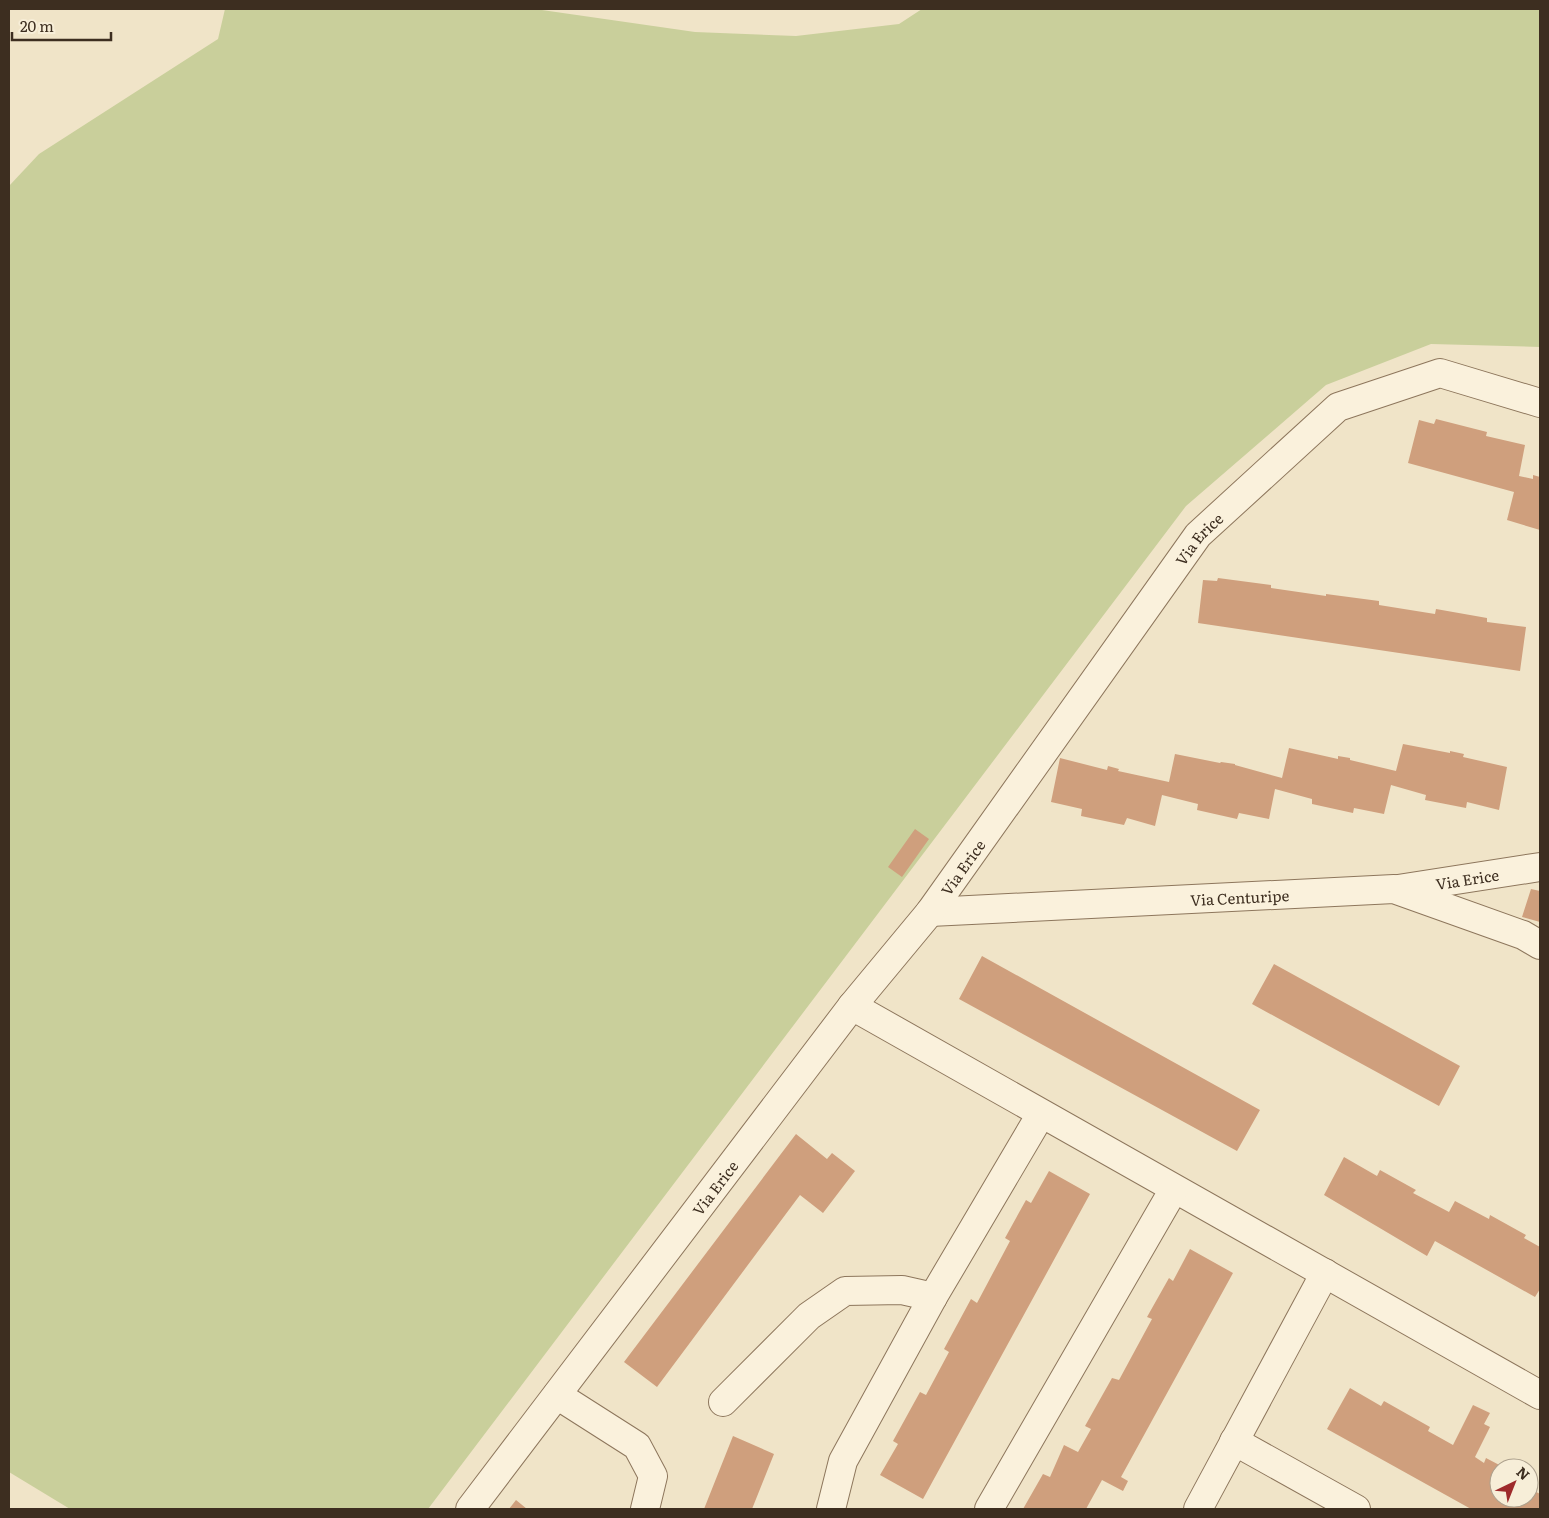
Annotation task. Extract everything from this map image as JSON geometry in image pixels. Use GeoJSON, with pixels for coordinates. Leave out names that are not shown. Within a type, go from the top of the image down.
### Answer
{"type":"FeatureCollection","features":[{"type":"Feature","properties":{"kind":"street","name":"Via Erice"},"geometry":{"type":"LineString","coordinates":[[470,1509],[852,1006],[930,912],[1198,536],[1338,407],[1440,372],[1540,403]]}},
{"type":"Feature","properties":{"kind":"street","name":"Via Erice"},"geometry":{"type":"LineString","coordinates":[[1394,889],[1540,867]]}},
{"type":"Feature","properties":{"kind":"street","name":"Via Centuripe"},"geometry":{"type":"LineString","coordinates":[[930,912],[1394,889],[1523,934],[1540,945]]}},
{"type":"Feature","properties":{"kind":"street"},"geometry":{"type":"LineString","coordinates":[[852,1006],[1540,1396]]}},
{"type":"Feature","properties":{"kind":"street"},"geometry":{"type":"LineString","coordinates":[[831,1509],[843,1461],[933,1297],[1041,1114]]}},
{"type":"Feature","properties":{"kind":"street"},"geometry":{"type":"LineString","coordinates":[[989,1509],[1174,1188]]}},
{"type":"Feature","properties":{"kind":"street"},"geometry":{"type":"LineString","coordinates":[[1198,1509],[1325,1273]]}},
{"type":"Feature","properties":{"kind":"street"},"geometry":{"type":"LineString","coordinates":[[723,1402],[809,1316],[846,1291],[902,1290],[933,1297]]}},
{"type":"Feature","properties":{"kind":"street"},"geometry":{"type":"LineString","coordinates":[[556,1395],[636,1446],[653,1476],[645,1509]]}},
{"type":"Feature","properties":{"kind":"street"},"geometry":{"type":"LineString","coordinates":[[1234,1441],[1356,1509]]}},
{"type":"Feature","properties":{"kind":"green space"},"geometry":{"type":"Polygon","coordinates":[[[225,9],[535,9],[695,32],[796,36],[899,24],[922,9],[1540,9],[1540,347],[1431,344],[1326,385],[1186,506],[428,1509],[70,1509],[9,1472],[9,186],[39,154],[218,39],[225,9]]]}},
{"type":"Feature","properties":{"kind":"building"},"geometry":{"type":"Polygon","coordinates":[[[1436,419],[1487,432],[1486,436],[1525,445],[1519,476],[1533,479],[1533,475],[1540,477],[1540,530],[1507,520],[1514,492],[1408,463],[1419,420],[1434,424],[1436,419]]]}},
{"type":"Feature","properties":{"kind":"building"},"geometry":{"type":"Polygon","coordinates":[[[1218,578],[1271,585],[1271,588],[1326,596],[1326,594],[1379,601],[1379,605],[1435,614],[1436,609],[1487,618],[1487,622],[1526,627],[1520,671],[1198,623],[1203,580],[1217,581],[1218,578]]]}},
{"type":"Feature","properties":{"kind":"building"},"geometry":{"type":"Polygon","coordinates":[[[1403,744],[1464,754],[1463,757],[1507,767],[1499,810],[1467,802],[1466,808],[1425,800],[1426,795],[1391,785],[1384,814],[1354,808],[1353,813],[1312,804],[1312,799],[1275,789],[1269,819],[1239,813],[1237,819],[1197,810],[1198,804],[1162,795],[1155,826],[1127,818],[1124,825],[1081,816],[1082,809],[1051,802],[1060,758],[1107,770],[1108,766],[1119,769],[1118,771],[1169,782],[1175,754],[1235,764],[1282,778],[1289,748],[1338,759],[1338,756],[1350,758],[1350,760],[1396,771],[1403,744]]]}},
{"type":"Feature","properties":{"kind":"building"},"geometry":{"type":"Polygon","coordinates":[[[915,829],[929,839],[902,877],[888,867],[915,829]]]}},
{"type":"Feature","properties":{"kind":"building"},"geometry":{"type":"Polygon","coordinates":[[[1531,889],[1540,891],[1540,922],[1522,917],[1531,889]]]}},
{"type":"Feature","properties":{"kind":"building"},"geometry":{"type":"Polygon","coordinates":[[[982,956],[1260,1110],[1237,1151],[959,999],[982,956]]]}},
{"type":"Feature","properties":{"kind":"building"},"geometry":{"type":"Polygon","coordinates":[[[1274,964],[1460,1066],[1439,1106],[1252,1004],[1274,964]]]}},
{"type":"Feature","properties":{"kind":"building"},"geometry":{"type":"Polygon","coordinates":[[[796,1134],[827,1159],[832,1153],[855,1171],[823,1213],[800,1195],[657,1387],[624,1362],[796,1134]]]}},
{"type":"Feature","properties":{"kind":"building"},"geometry":{"type":"Polygon","coordinates":[[[1344,1157],[1377,1176],[1380,1170],[1416,1190],[1413,1193],[1449,1212],[1455,1201],[1489,1219],[1490,1215],[1526,1235],[1524,1238],[1540,1247],[1540,1289],[1535,1297],[1435,1241],[1427,1256],[1324,1195],[1344,1157]]]}},
{"type":"Feature","properties":{"kind":"building"},"geometry":{"type":"Polygon","coordinates":[[[1049,1171],[1090,1194],[923,1499],[880,1475],[898,1444],[893,1441],[920,1392],[926,1395],[949,1352],[944,1349],[971,1299],[977,1303],[1010,1241],[1005,1238],[1026,1200],[1031,1203],[1049,1171]]]}},
{"type":"Feature","properties":{"kind":"building"},"geometry":{"type":"Polygon","coordinates":[[[1190,1249],[1233,1273],[1121,1477],[1128,1481],[1123,1491],[1102,1480],[1086,1509],[1023,1509],[1043,1474],[1050,1477],[1064,1445],[1078,1452],[1091,1429],[1085,1426],[1112,1378],[1119,1380],[1152,1319],[1147,1317],[1169,1278],[1173,1281],[1190,1249]]]}},
{"type":"Feature","properties":{"kind":"building"},"geometry":{"type":"Polygon","coordinates":[[[1350,1388],[1381,1406],[1384,1401],[1430,1427],[1428,1431],[1453,1445],[1473,1405],[1490,1413],[1484,1424],[1490,1427],[1475,1457],[1484,1463],[1486,1458],[1489,1460],[1489,1508],[1539,1508],[1539,1493],[1540,1509],[1471,1509],[1327,1429],[1350,1388]]]}},
{"type":"Feature","properties":{"kind":"building"},"geometry":{"type":"Polygon","coordinates":[[[733,1436],[774,1454],[752,1509],[704,1509],[733,1436]]]}},
{"type":"Feature","properties":{"kind":"building"},"geometry":{"type":"Polygon","coordinates":[[[516,1500],[527,1509],[509,1509],[516,1500]]]}}]}
